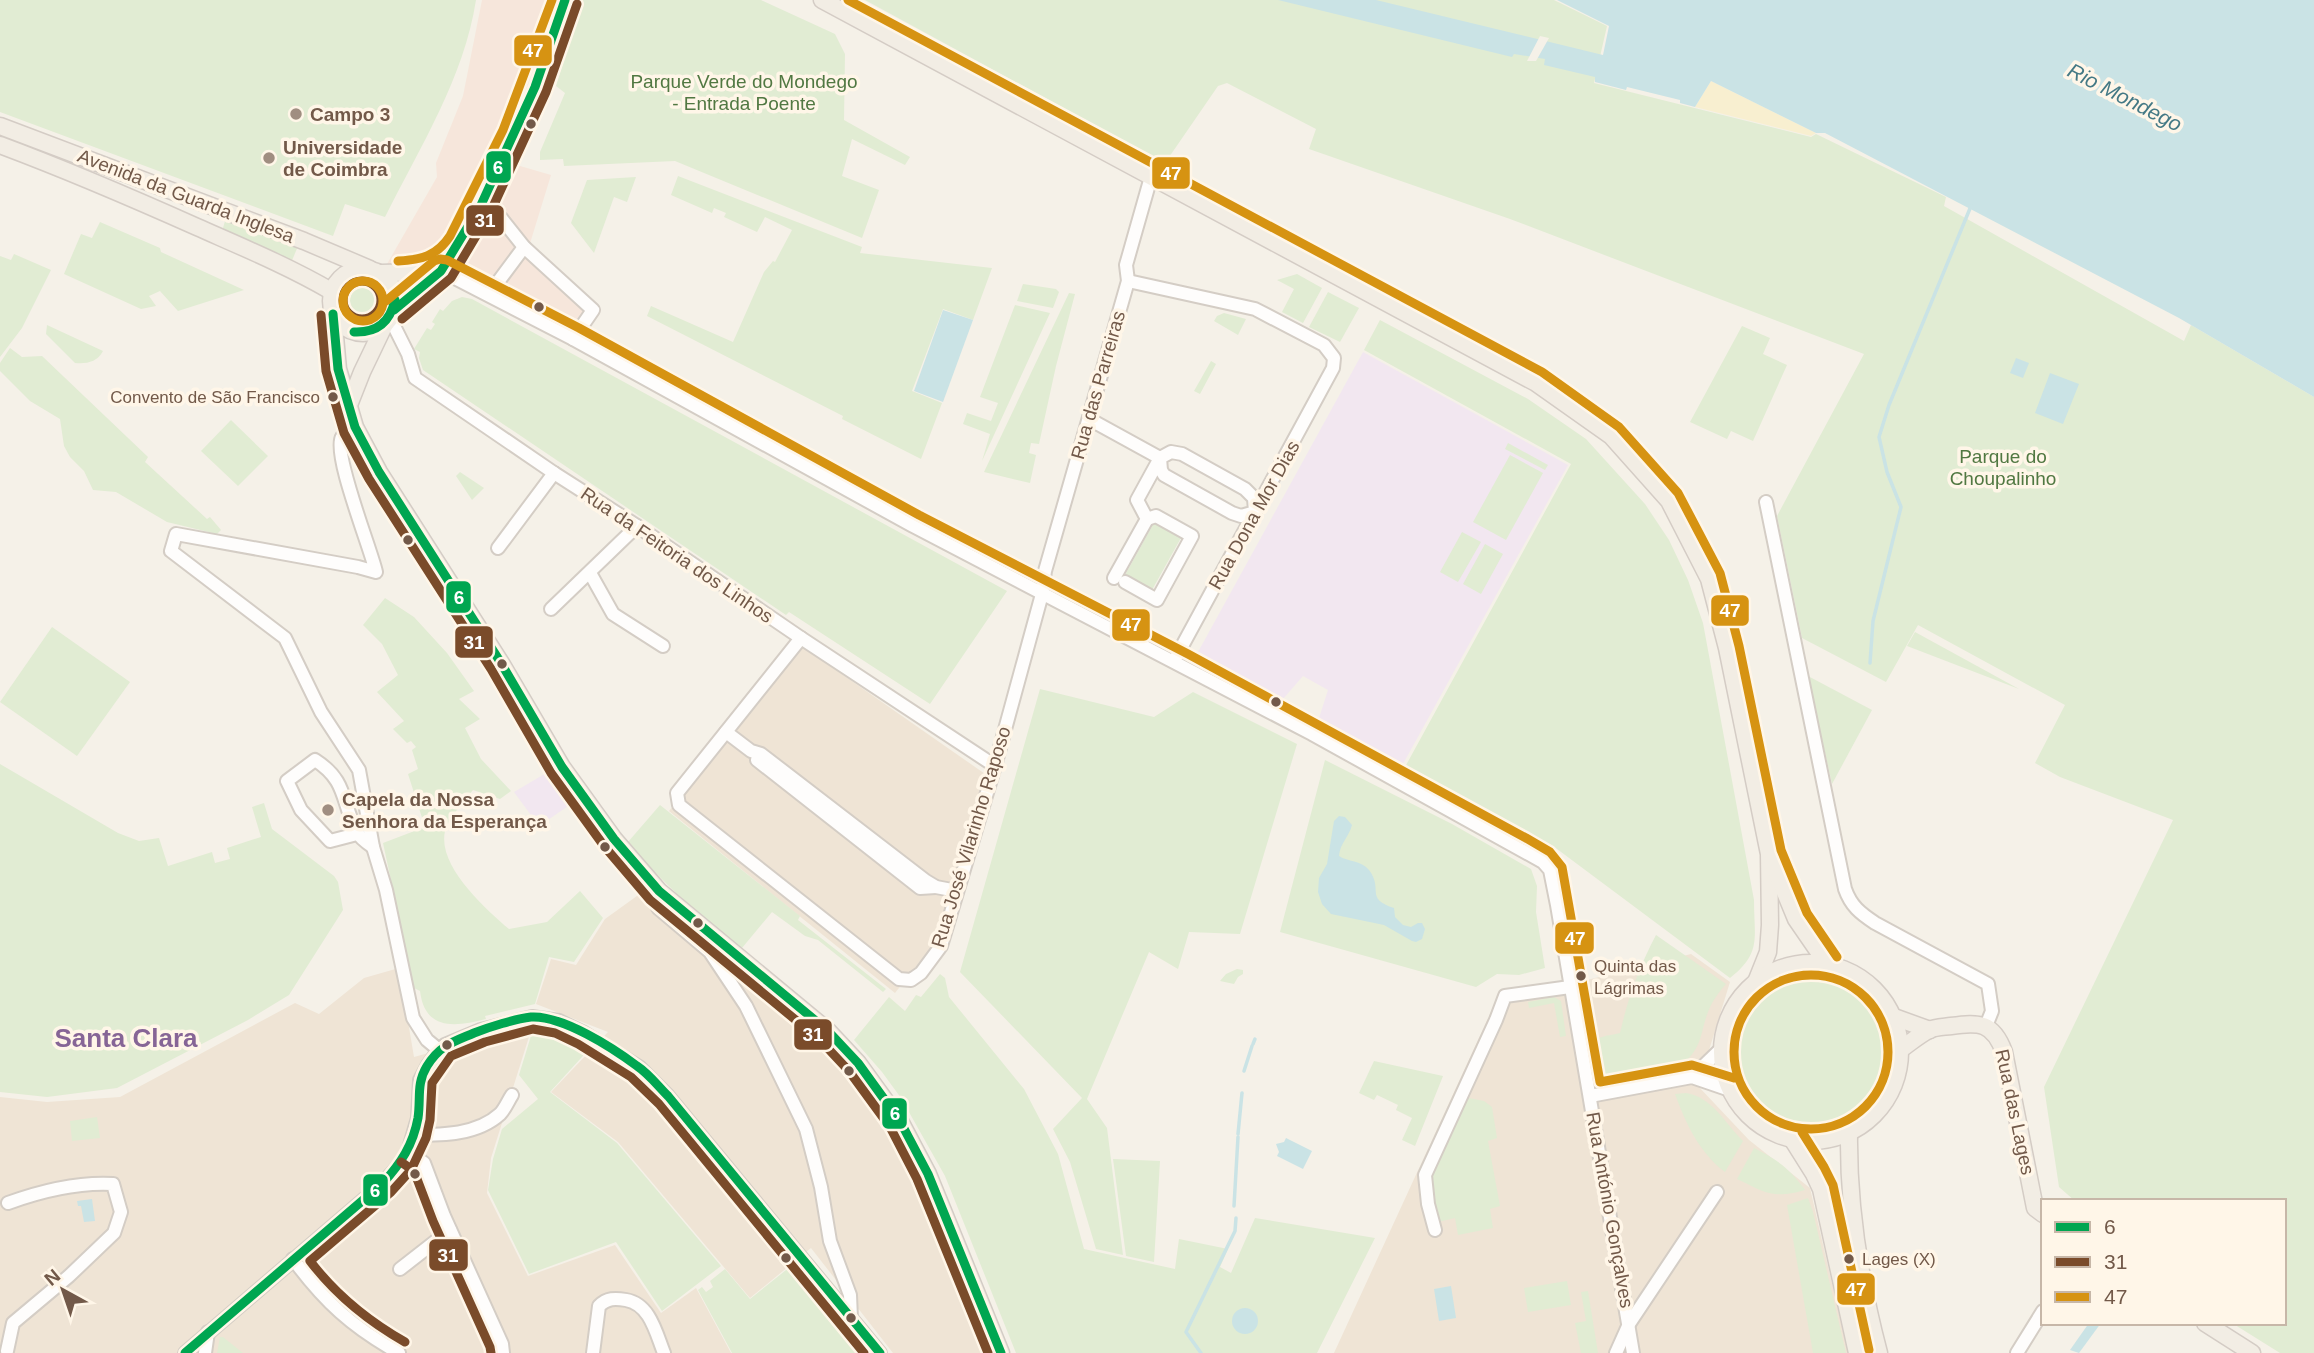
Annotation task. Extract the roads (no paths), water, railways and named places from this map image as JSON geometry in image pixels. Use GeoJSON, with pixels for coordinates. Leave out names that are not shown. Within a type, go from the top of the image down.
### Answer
{"type":"FeatureCollection","features":[{"type":"Feature","properties":{"kind":"main road"},"geometry":{"type":"LineString","coordinates":[[333,314],[347,329],[367,333],[390,317],[444,265],[481,205],[518,128],[565,0]]}},
{"type":"Feature","properties":{"kind":"main road"},"geometry":{"type":"LineString","coordinates":[[822,0],[1536,383],[1611,436],[1669,501],[1709,579],[1727,648],[1769,853],[1796,919],[1827,964]]}},
{"type":"Feature","properties":{"kind":"main road","name":"Avenida da Guarda Inglesa"},"geometry":{"type":"LineString","coordinates":[[0,126],[315,245],[375,271]]}},
{"type":"Feature","properties":{"kind":"main road","name":"Avenida da Guarda Inglesa"},"geometry":{"type":"LineString","coordinates":[[0,145],[138,200],[292,269],[331,291]]}},
{"type":"Feature","properties":{"kind":"main road"},"geometry":{"type":"LineString","coordinates":[[444,265],[407,273],[360,268],[342,275],[331,291],[338,369],[355,427],[379,472],[501,663],[569,779],[614,839],[659,891],[828,1031],[858,1063],[900,1121],[928,1174],[1001,1353]]}},
{"type":"Feature","properties":{"kind":"main road"},"geometry":{"type":"LineString","coordinates":[[349,405],[362,372],[390,317],[395,300],[388,280],[375,271]]}},
{"type":"Feature","properties":{"kind":"main road"},"geometry":{"type":"LineString","coordinates":[[1756,982],[1768,952],[1769,853]]}},
{"type":"Feature","properties":{"kind":"main road"},"geometry":{"type":"LineString","coordinates":[[1808,962],[1827,964],[1860,976],[1886,1002],[1894,1017],[1901,1049],[1896,1078],[1884,1105],[1868,1121],[1849,1133],[1821,1141],[1792,1139],[1776,1134],[1748,1116],[1730,1090],[1723,1070],[1722,1048],[1729,1019],[1738,1000],[1756,982],[1772,971],[1790,965],[1808,962]]}},
{"type":"Feature","properties":{"kind":"main road","name":"Rua das Lages"},"geometry":{"type":"LineString","coordinates":[[1894,1017],[1930,1030]]}},
{"type":"Feature","properties":{"kind":"main road","name":"Rua das Lages"},"geometry":{"type":"LineString","coordinates":[[1901,1049],[1930,1030],[1972,1023],[1986,1026],[1997,1037],[2004,1052],[2035,1208],[2041,1212]]}},
{"type":"Feature","properties":{"kind":"main road"},"geometry":{"type":"LineString","coordinates":[[1849,1133],[1848,1166],[1853,1228],[1879,1353]]}},
{"type":"Feature","properties":{"kind":"main road"},"geometry":{"type":"LineString","coordinates":[[1792,1139],[1821,1189],[1857,1353]]}},
{"type":"Feature","properties":{"kind":"main road"},"geometry":{"type":"LineString","coordinates":[[2208,1325],[2252,1353]]}},
{"type":"Feature","properties":{"kind":"street","name":"Rua das Parreiras"},"geometry":{"type":"LineString","coordinates":[[1042,594],[1045,571],[1128,281],[1126,265],[1151,177]]}},
{"type":"Feature","properties":{"kind":"street"},"geometry":{"type":"LineString","coordinates":[[501,218],[524,247],[593,310],[573,339]]}},
{"type":"Feature","properties":{"kind":"street"},"geometry":{"type":"LineString","coordinates":[[489,294],[524,247]]}},
{"type":"Feature","properties":{"kind":"street"},"geometry":{"type":"LineString","coordinates":[[444,265],[489,294],[872,503],[1174,661]]}},
{"type":"Feature","properties":{"kind":"street","name":"Rua Dona Mor Dias"},"geometry":{"type":"LineString","coordinates":[[1128,281],[1255,309],[1324,345],[1334,358],[1333,369],[1174,661]]}},
{"type":"Feature","properties":{"kind":"street","name":"Rua da Feitoria dos Linhos"},"geometry":{"type":"LineString","coordinates":[[390,317],[408,354],[415,378],[995,766]]}},
{"type":"Feature","properties":{"kind":"street"},"geometry":{"type":"LineString","coordinates":[[1089,419],[1160,458]]}},
{"type":"Feature","properties":{"kind":"street"},"geometry":{"type":"LineString","coordinates":[[355,427],[341,441],[342,461],[376,572],[176,534],[171,551],[285,638],[321,712],[359,770],[373,847],[389,903],[413,1018],[427,1040],[439,1050]]}},
{"type":"Feature","properties":{"kind":"street"},"geometry":{"type":"LineString","coordinates":[[1147,519],[1137,500],[1160,458],[1171,452],[1182,454],[1245,489],[1254,498],[1255,512],[1241,516],[1232,513],[1164,475],[1160,458]]}},
{"type":"Feature","properties":{"kind":"street"},"geometry":{"type":"LineString","coordinates":[[498,548],[554,473]]}},
{"type":"Feature","properties":{"kind":"street"},"geometry":{"type":"LineString","coordinates":[[1766,502],[1850,903],[1875,923],[1988,984],[1992,1011],[1986,1026]]}},
{"type":"Feature","properties":{"kind":"street"},"geometry":{"type":"LineString","coordinates":[[1156,516],[1192,536],[1157,600],[1120,580],[1147,519],[1156,516]]}},
{"type":"Feature","properties":{"kind":"street"},"geometry":{"type":"LineString","coordinates":[[551,610],[637,526]]}},
{"type":"Feature","properties":{"kind":"street"},"geometry":{"type":"LineString","coordinates":[[590,573],[612,614],[663,646]]}},
{"type":"Feature","properties":{"kind":"street","name":"Rua José Vilarinho Raposo"},"geometry":{"type":"LineString","coordinates":[[726,732],[677,793],[679,805],[899,979],[911,979],[921,973],[941,946],[995,766],[1042,594]]}},
{"type":"Feature","properties":{"kind":"street"},"geometry":{"type":"LineString","coordinates":[[801,638],[726,732],[751,751],[761,754],[936,887],[957,891]]}},
{"type":"Feature","properties":{"kind":"street","name":"Rua António Gonçalves"},"geometry":{"type":"LineString","coordinates":[[1174,661],[1520,848],[1543,862],[1550,870],[1633,1353]]}},
{"type":"Feature","properties":{"kind":"street"},"geometry":{"type":"LineString","coordinates":[[357,834],[330,841],[301,810],[287,781],[315,760],[329,769],[340,785],[357,834],[373,847]]}},
{"type":"Feature","properties":{"kind":"street"},"geometry":{"type":"LineString","coordinates":[[659,891],[658,908],[710,952],[746,1006],[806,1129],[821,1187],[830,1241],[850,1296],[851,1318]]}},
{"type":"Feature","properties":{"kind":"street"},"geometry":{"type":"LineString","coordinates":[[1434,1230],[1425,1175],[1505,996],[1570,987]]}},
{"type":"Feature","properties":{"kind":"street"},"geometry":{"type":"LineString","coordinates":[[185,1353],[383,1182],[401,1163],[408,1152],[418,1118],[420,1080],[439,1050],[481,1030],[532,1017],[559,1021],[639,1067],[668,1096],[880,1353]]}},
{"type":"Feature","properties":{"kind":"street"},"geometry":{"type":"LineString","coordinates":[[1692,1077],[1722,1048]]}},
{"type":"Feature","properties":{"kind":"street"},"geometry":{"type":"LineString","coordinates":[[1590,1096],[1692,1077],[1730,1090]]}},
{"type":"Feature","properties":{"kind":"street"},"geometry":{"type":"LineString","coordinates":[[414,1135],[446,1134],[477,1127],[500,1113],[512,1095]]}},
{"type":"Feature","properties":{"kind":"street"},"geometry":{"type":"LineString","coordinates":[[408,1152],[424,1163],[450,1230],[502,1344],[503,1353]]}},
{"type":"Feature","properties":{"kind":"street"},"geometry":{"type":"LineString","coordinates":[[5,1351],[13,1323],[114,1233],[121,1212],[113,1184],[92,1183],[35,1193],[8,1203]]}},
{"type":"Feature","properties":{"kind":"street"},"geometry":{"type":"LineString","coordinates":[[1616,1353],[1629,1324],[1717,1192]]}},
{"type":"Feature","properties":{"kind":"street"},"geometry":{"type":"LineString","coordinates":[[400,1269],[450,1230]]}},
{"type":"Feature","properties":{"kind":"street"},"geometry":{"type":"LineString","coordinates":[[293,1259],[329,1303],[371,1338],[399,1353]]}},
{"type":"Feature","properties":{"kind":"street"},"geometry":{"type":"LineString","coordinates":[[593,1353],[599,1306],[606,1300],[617,1298],[631,1300],[647,1312],[664,1353]]}},
{"type":"Feature","properties":{"kind":"street"},"geometry":{"type":"LineString","coordinates":[[2017,1353],[2041,1314]]}},
{"type":"Feature","properties":{"kind":"street"},"geometry":{"type":"LineString","coordinates":[[205,1353],[208,1332]]}},
{"type":"Feature","properties":{"kind":"street"},"geometry":{"type":"LineString","coordinates":[[866,1353],[867,1337]]}},
{"type":"Feature","properties":{"kind":"water","name":"Rio Mondego"},"geometry":{"type":"Polygon","coordinates":[[[1278,0],[1376,0],[1603,55],[1609,26],[1557,0],[2314,0],[2314,397],[2179,318],[1825,133],[1816,133],[1711,81],[1695,107],[1680,103],[1680,100],[1595,82],[1595,77],[1544,65],[1545,59],[1514,54],[1512,57],[1278,0]]]}},
{"type":"Feature","properties":{"kind":"water"},"geometry":{"type":"Polygon","coordinates":[[[943,310],[973,320],[943,402],[914,391],[943,310]]]}},
{"type":"Feature","properties":{"kind":"water"},"geometry":{"type":"Polygon","coordinates":[[[2016,358],[2029,363],[2023,378],[2010,373],[2016,358]]]}},
{"type":"Feature","properties":{"kind":"water"},"geometry":{"type":"Polygon","coordinates":[[[2050,373],[2079,384],[2063,424],[2035,413],[2050,373]]]}},
{"type":"Feature","properties":{"kind":"water"},"geometry":{"type":"Polygon","coordinates":[[[1339,816],[1345,817],[1352,825],[1339,856],[1369,870],[1377,897],[1394,908],[1395,917],[1403,925],[1411,927],[1422,923],[1425,929],[1422,939],[1412,941],[1384,925],[1331,914],[1322,904],[1318,892],[1319,878],[1327,864],[1334,821],[1339,816]]]}},
{"type":"Feature","properties":{"kind":"water"},"geometry":{"type":"Polygon","coordinates":[[[1286,1138],[1312,1151],[1303,1169],[1277,1156],[1279,1152],[1276,1144],[1284,1142],[1286,1138]]]}},
{"type":"Feature","properties":{"kind":"water"},"geometry":{"type":"Polygon","coordinates":[[[92,1199],[95,1221],[84,1222],[81,1206],[78,1206],[77,1201],[92,1199]]]}},
{"type":"Feature","properties":{"kind":"water"},"geometry":{"type":"Polygon","coordinates":[[[1451,1286],[1456,1318],[1439,1321],[1434,1289],[1451,1286]]]}},
{"type":"Feature","properties":{"kind":"water"},"geometry":{"type":"Polygon","coordinates":[[[1245,1308],[1254,1312],[1258,1321],[1254,1330],[1245,1334],[1236,1330],[1232,1321],[1236,1312],[1245,1308]]]}},
{"type":"Feature","properties":{"kind":"water"},"geometry":{"type":"Polygon","coordinates":[[[2088,1325],[2100,1325],[2079,1353],[2070,1350],[2088,1325]]]}},
{"type":"Feature","properties":{"kind":"waterway"},"geometry":{"type":"LineString","coordinates":[[1870,663],[1873,621],[1901,507],[1887,472],[1879,437],[1889,405],[1971,206]]}},
{"type":"Feature","properties":{"kind":"waterway"},"geometry":{"type":"LineString","coordinates":[[1253,1044],[1255,1039]]}},
{"type":"Feature","properties":{"kind":"waterway"},"geometry":{"type":"LineString","coordinates":[[1244,1071],[1252,1046]]}},
{"type":"Feature","properties":{"kind":"waterway"},"geometry":{"type":"LineString","coordinates":[[1238,1134],[1242,1093]]}},
{"type":"Feature","properties":{"kind":"waterway"},"geometry":{"type":"LineString","coordinates":[[1234,1206],[1238,1137]]}},
{"type":"Feature","properties":{"kind":"waterway"},"geometry":{"type":"LineString","coordinates":[[1201,1353],[1186,1332],[1235,1231],[1236,1218]]}},
{"type":"Feature","properties":{"kind":"place","name":"Campo 3"},"geometry":{"type":"Point","coordinates":[296,114]}},
{"type":"Feature","properties":{"kind":"place","name":"Universidade de Coimbra"},"geometry":{"type":"Point","coordinates":[269,158]}},
{"type":"Feature","properties":{"kind":"place","name":"Convento de São Francisco"},"geometry":{"type":"Point","coordinates":[333,397]}},
{"type":"Feature","properties":{"kind":"place","name":"Capela da Nossa Senhora da Esperança"},"geometry":{"type":"Point","coordinates":[328,810]}},
{"type":"Feature","properties":{"kind":"place","name":"Quinta das Lágrimas"},"geometry":{"type":"Point","coordinates":[1581,976]}},
{"type":"Feature","properties":{"kind":"place","name":"Lages (X)"},"geometry":{"type":"Point","coordinates":[1849,1259]}},
{"type":"Feature","properties":{"kind":"district","name":"Santa Clara"},"geometry":{"type":"Point","coordinates":[126,1038]}},
{"type":"Feature","properties":{"kind":"park label","name":"Parque Verde do Mondego - Entrada Poente"},"geometry":{"type":"Point","coordinates":[744,92]}},
{"type":"Feature","properties":{"kind":"park label","name":"Parque do Choupalinho"},"geometry":{"type":"Point","coordinates":[2003,467]}}]}
